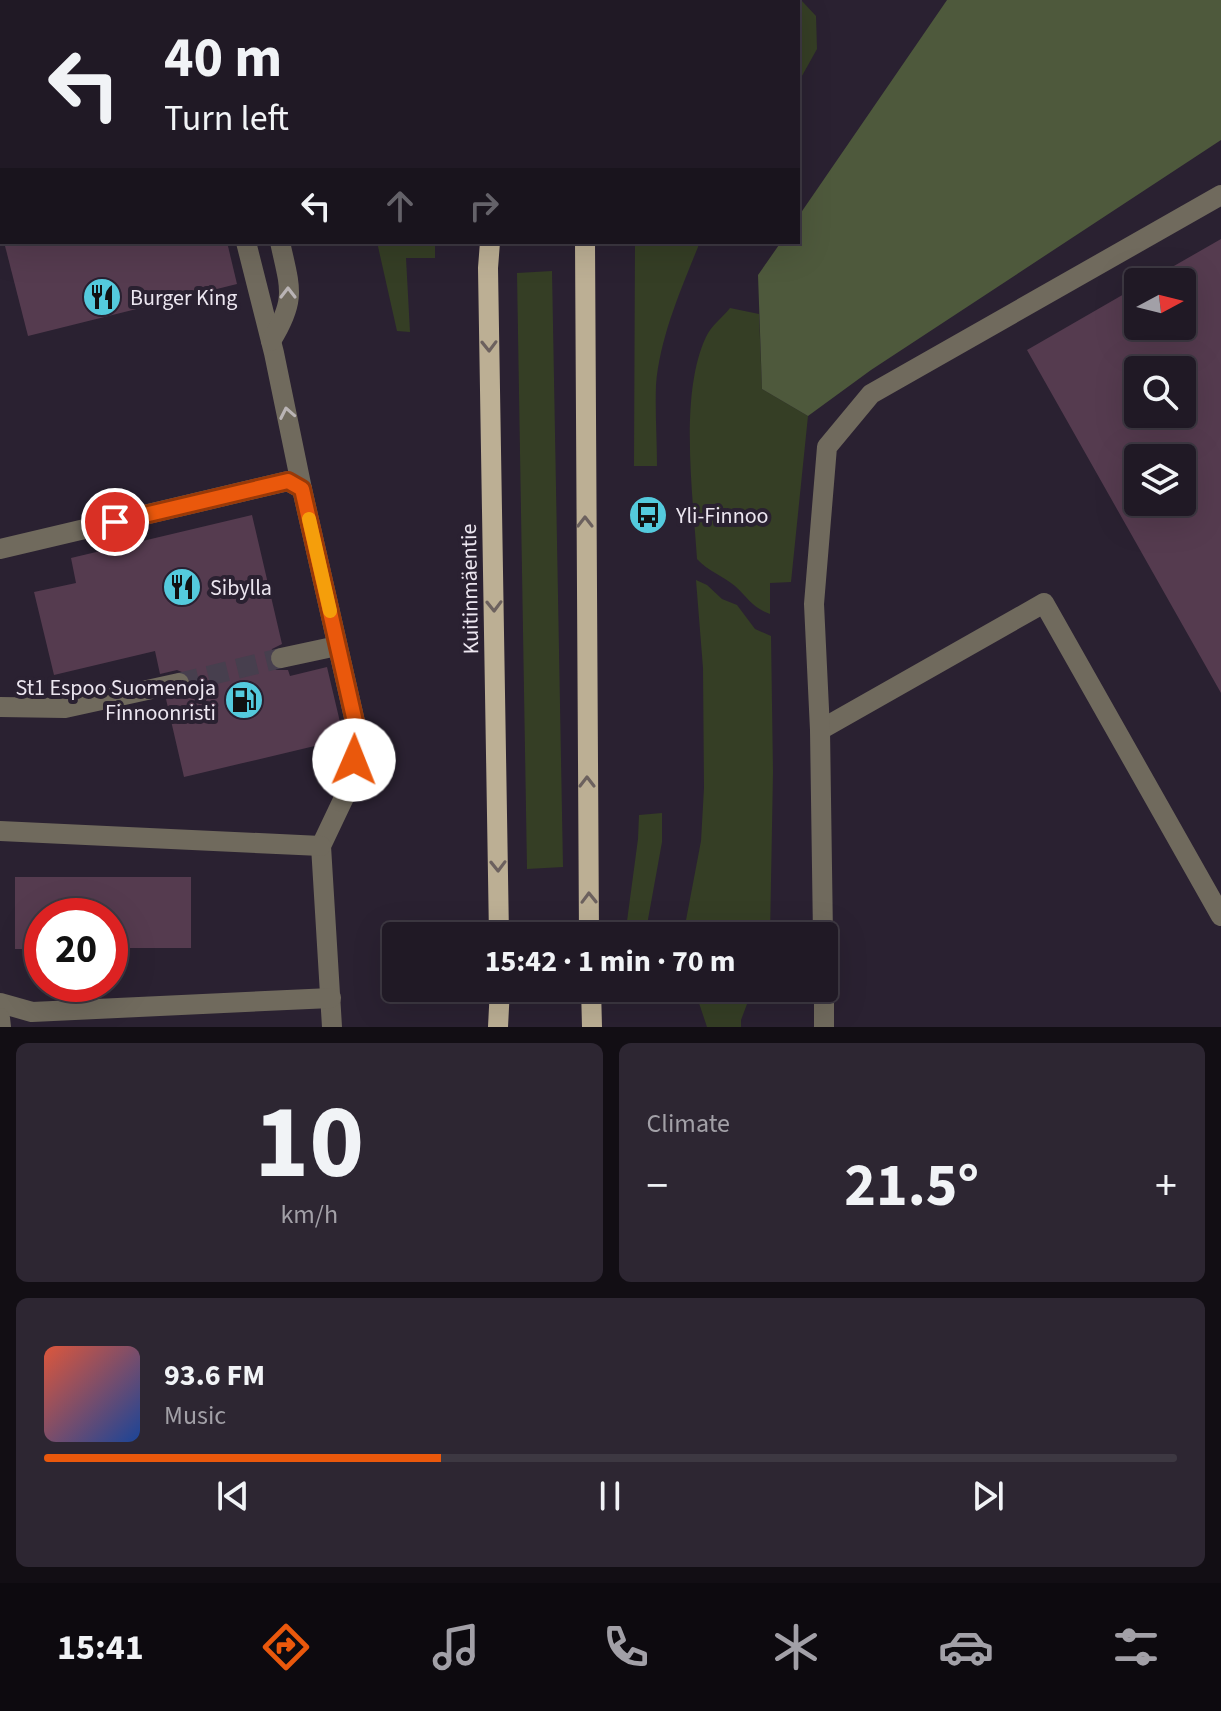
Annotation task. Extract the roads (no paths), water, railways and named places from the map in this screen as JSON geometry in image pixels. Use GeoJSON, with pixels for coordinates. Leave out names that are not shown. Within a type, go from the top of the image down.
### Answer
{"type":"FeatureCollection","features":[{"type":"Feature","properties":{"kind":"main road"},"geometry":{"type":"LineString","coordinates":[[481,244],[488,268]]}},
{"type":"Feature","properties":{"kind":"main road","name":"Kuitinmäentie"},"geometry":{"type":"LineString","coordinates":[[490,244],[499,922]]}},
{"type":"Feature","properties":{"kind":"main road"},"geometry":{"type":"LineString","coordinates":[[585,244],[589,922]]}},
{"type":"Feature","properties":{"kind":"main road"},"geometry":{"type":"LineString","coordinates":[[498,1027],[499,1002]]}},
{"type":"Feature","properties":{"kind":"main road"},"geometry":{"type":"LineString","coordinates":[[591,1002],[592,1027]]}},
{"type":"Feature","properties":{"kind":"lane"},"geometry":{"type":"LineString","coordinates":[[823,922],[820,730],[814,604],[827,447],[871,394],[1221,195]]}},
{"type":"Feature","properties":{"kind":"lane"},"geometry":{"type":"LineString","coordinates":[[247,244],[271,341],[358,735],[350,785],[321,846],[332,1027]]}},
{"type":"Feature","properties":{"kind":"lane"},"geometry":{"type":"LineString","coordinates":[[271,341],[287,314],[289,301],[290,288],[280,244]]}},
{"type":"Feature","properties":{"kind":"lane"},"geometry":{"type":"LineString","coordinates":[[0,549],[288,481],[302,489]]}},
{"type":"Feature","properties":{"kind":"lane"},"geometry":{"type":"LineString","coordinates":[[820,730],[1044,603],[1221,916]]}},
{"type":"Feature","properties":{"kind":"lane"},"geometry":{"type":"LineString","coordinates":[[281,658],[337,646]]}},
{"type":"Feature","properties":{"kind":"lane"},"geometry":{"type":"LineString","coordinates":[[0,707],[65,708],[179,683]]}},
{"type":"Feature","properties":{"kind":"lane"},"geometry":{"type":"LineString","coordinates":[[0,831],[321,846]]}},
{"type":"Feature","properties":{"kind":"lane"},"geometry":{"type":"LineString","coordinates":[[0,1003],[32,1012],[331,998]]}},
{"type":"Feature","properties":{"kind":"lane"},"geometry":{"type":"LineString","coordinates":[[824,1002],[824,1027]]}},
{"type":"Feature","properties":{"kind":"lane"},"geometry":{"type":"LineString","coordinates":[[0,1018],[1,1027]]}},
{"type":"Feature","properties":{"kind":"tunnel"},"geometry":{"type":"LineString","coordinates":[[179,683],[281,658]]}},
{"type":"Feature","properties":{"kind":"place","name":"Burger King"},"geometry":{"type":"Point","coordinates":[102,297]}},
{"type":"Feature","properties":{"kind":"place","name":"Yli-Finnoo"},"geometry":{"type":"Point","coordinates":[648,515]}},
{"type":"Feature","properties":{"kind":"place","name":"Sibylla"},"geometry":{"type":"Point","coordinates":[182,587]}},
{"type":"Feature","properties":{"kind":"place","name":"St1 Espoo Suomenoja Finnoonristi"},"geometry":{"type":"Point","coordinates":[244,700]}}]}
